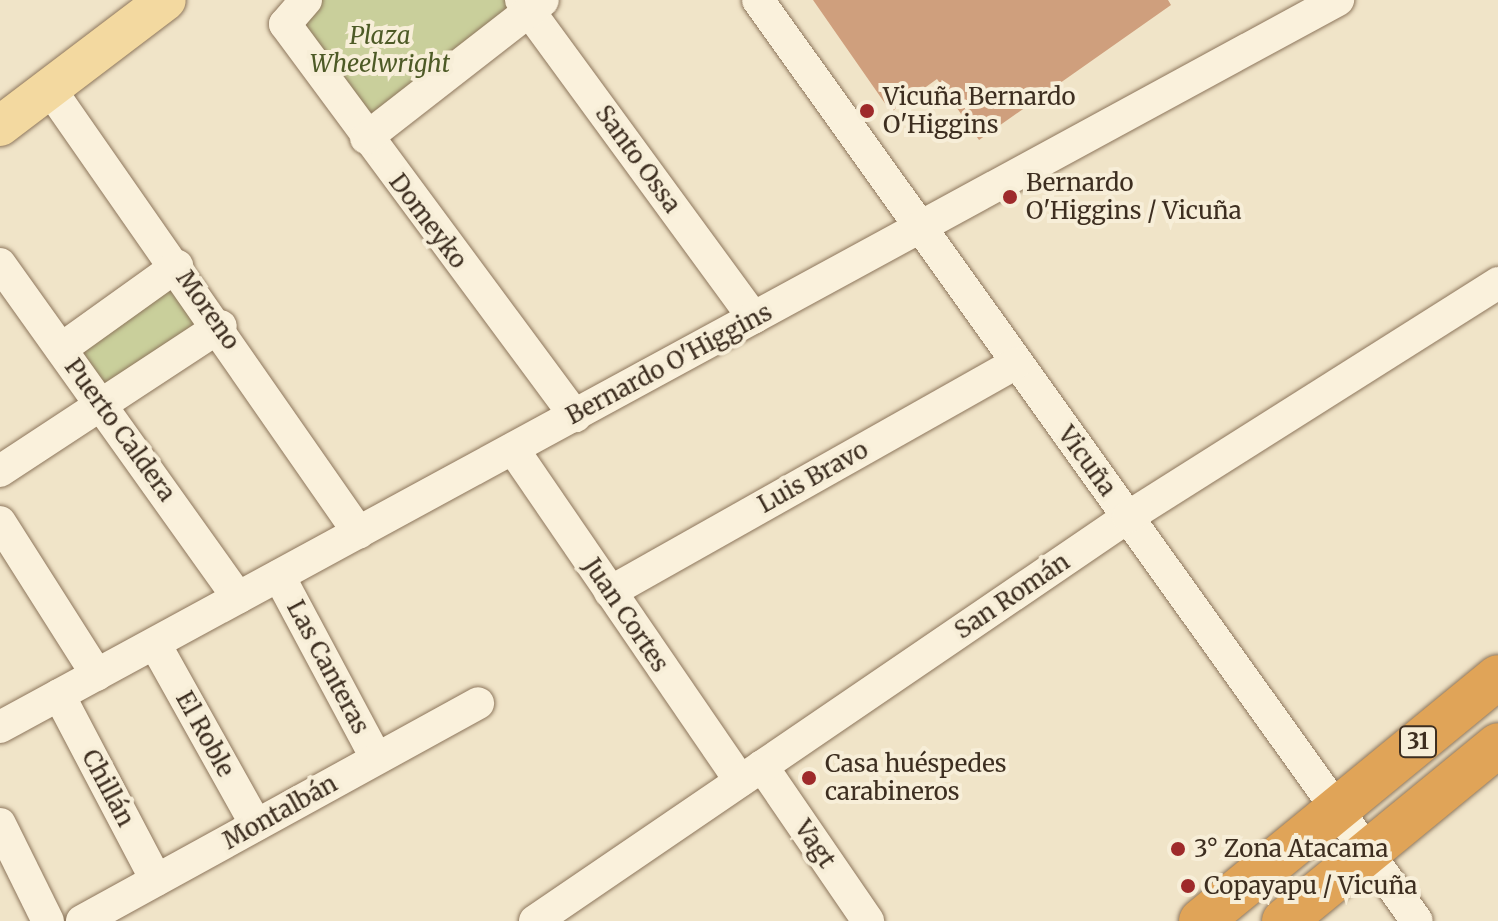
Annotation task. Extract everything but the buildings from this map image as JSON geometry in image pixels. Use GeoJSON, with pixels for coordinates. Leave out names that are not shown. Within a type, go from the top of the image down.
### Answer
{"type":"FeatureCollection","features":[{"type":"Feature","properties":{"kind":"highway","name":"31"},"geometry":{"type":"LineString","coordinates":[[1201,921],[1498,677]]}},
{"type":"Feature","properties":{"kind":"highway","name":"31"},"geometry":{"type":"LineString","coordinates":[[1292,915],[1498,745]]}},
{"type":"Feature","properties":{"kind":"highway"},"geometry":{"type":"LineString","coordinates":[[1292,915],[1326,863],[1338,808]]}},
{"type":"Feature","properties":{"kind":"main road"},"geometry":{"type":"LineString","coordinates":[[0,94],[126,0]]}},
{"type":"Feature","properties":{"kind":"main road"},"geometry":{"type":"LineString","coordinates":[[0,126],[52,92],[166,0]]}},
{"type":"Feature","properties":{"kind":"street","name":"Domeyko"},"geometry":{"type":"LineString","coordinates":[[306,0],[285,24],[366,138],[575,416]]}},
{"type":"Feature","properties":{"kind":"street","name":"Vicuña"},"geometry":{"type":"LineString","coordinates":[[758,0],[1417,921]]}},
{"type":"Feature","properties":{"kind":"street","name":"Bernardo O'Higgins"},"geometry":{"type":"LineString","coordinates":[[0,727],[1338,0]]}},
{"type":"Feature","properties":{"kind":"street"},"geometry":{"type":"LineString","coordinates":[[366,138],[531,4]]}},
{"type":"Feature","properties":{"kind":"street","name":"Santo Ossa"},"geometry":{"type":"LineString","coordinates":[[531,4],[754,318]]}},
{"type":"Feature","properties":{"kind":"street","name":"Moreno"},"geometry":{"type":"LineString","coordinates":[[52,92],[221,326],[359,533]]}},
{"type":"Feature","properties":{"kind":"street","name":"Puerto Caldera"},"geometry":{"type":"LineString","coordinates":[[0,264],[61,349],[106,404],[238,598]]}},
{"type":"Feature","properties":{"kind":"street"},"geometry":{"type":"LineString","coordinates":[[61,349],[177,266]]}},
{"type":"Feature","properties":{"kind":"street","name":"San Román"},"geometry":{"type":"LineString","coordinates":[[535,921],[1128,517],[1498,283]]}},
{"type":"Feature","properties":{"kind":"street"},"geometry":{"type":"LineString","coordinates":[[0,471],[221,326]]}},
{"type":"Feature","properties":{"kind":"street","name":"Luis Bravo"},"geometry":{"type":"LineString","coordinates":[[610,592],[1016,363]]}},
{"type":"Feature","properties":{"kind":"street","name":"Juan Cortes"},"geometry":{"type":"LineString","coordinates":[[513,449],[610,592],[751,773]]}},
{"type":"Feature","properties":{"kind":"street"},"geometry":{"type":"LineString","coordinates":[[0,522],[97,675]]}},
{"type":"Feature","properties":{"kind":"street","name":"Las Canteras"},"geometry":{"type":"LineString","coordinates":[[279,576],[376,758]]}},
{"type":"Feature","properties":{"kind":"street","name":"El Roble"},"geometry":{"type":"LineString","coordinates":[[155,644],[256,825]]}},
{"type":"Feature","properties":{"kind":"street","name":"Chillán"},"geometry":{"type":"LineString","coordinates":[[59,695],[156,880]]}},
{"type":"Feature","properties":{"kind":"street","name":"Montalbán"},"geometry":{"type":"LineString","coordinates":[[82,921],[478,703]]}},
{"type":"Feature","properties":{"kind":"street","name":"Vagt"},"geometry":{"type":"LineString","coordinates":[[751,773],[868,921]]}},
{"type":"Feature","properties":{"kind":"street"},"geometry":{"type":"LineString","coordinates":[[0,824],[48,921]]}},
{"type":"Feature","properties":{"kind":"green space","name":"Plaza Wheelwright"},"geometry":{"type":"Polygon","coordinates":[[[321,0],[513,0],[517,5],[370,121],[299,24],[321,0]]]}},
{"type":"Feature","properties":{"kind":"green space"},"geometry":{"type":"Polygon","coordinates":[[[172,281],[202,319],[103,385],[71,353],[172,281]]]}},
{"type":"Feature","properties":{"kind":"place","name":"Vicuña Bernardo O'Higgins"},"geometry":{"type":"Point","coordinates":[867,111]}},
{"type":"Feature","properties":{"kind":"place","name":"Bernardo O'Higgins / Vicuña"},"geometry":{"type":"Point","coordinates":[1010,197]}},
{"type":"Feature","properties":{"kind":"place","name":"Casa huéspedes carabineros"},"geometry":{"type":"Point","coordinates":[809,778]}},
{"type":"Feature","properties":{"kind":"place","name":"3° Zona Atacama"},"geometry":{"type":"Point","coordinates":[1178,849]}},
{"type":"Feature","properties":{"kind":"place","name":"Copayapu / Vicuña"},"geometry":{"type":"Point","coordinates":[1188,886]}}]}
